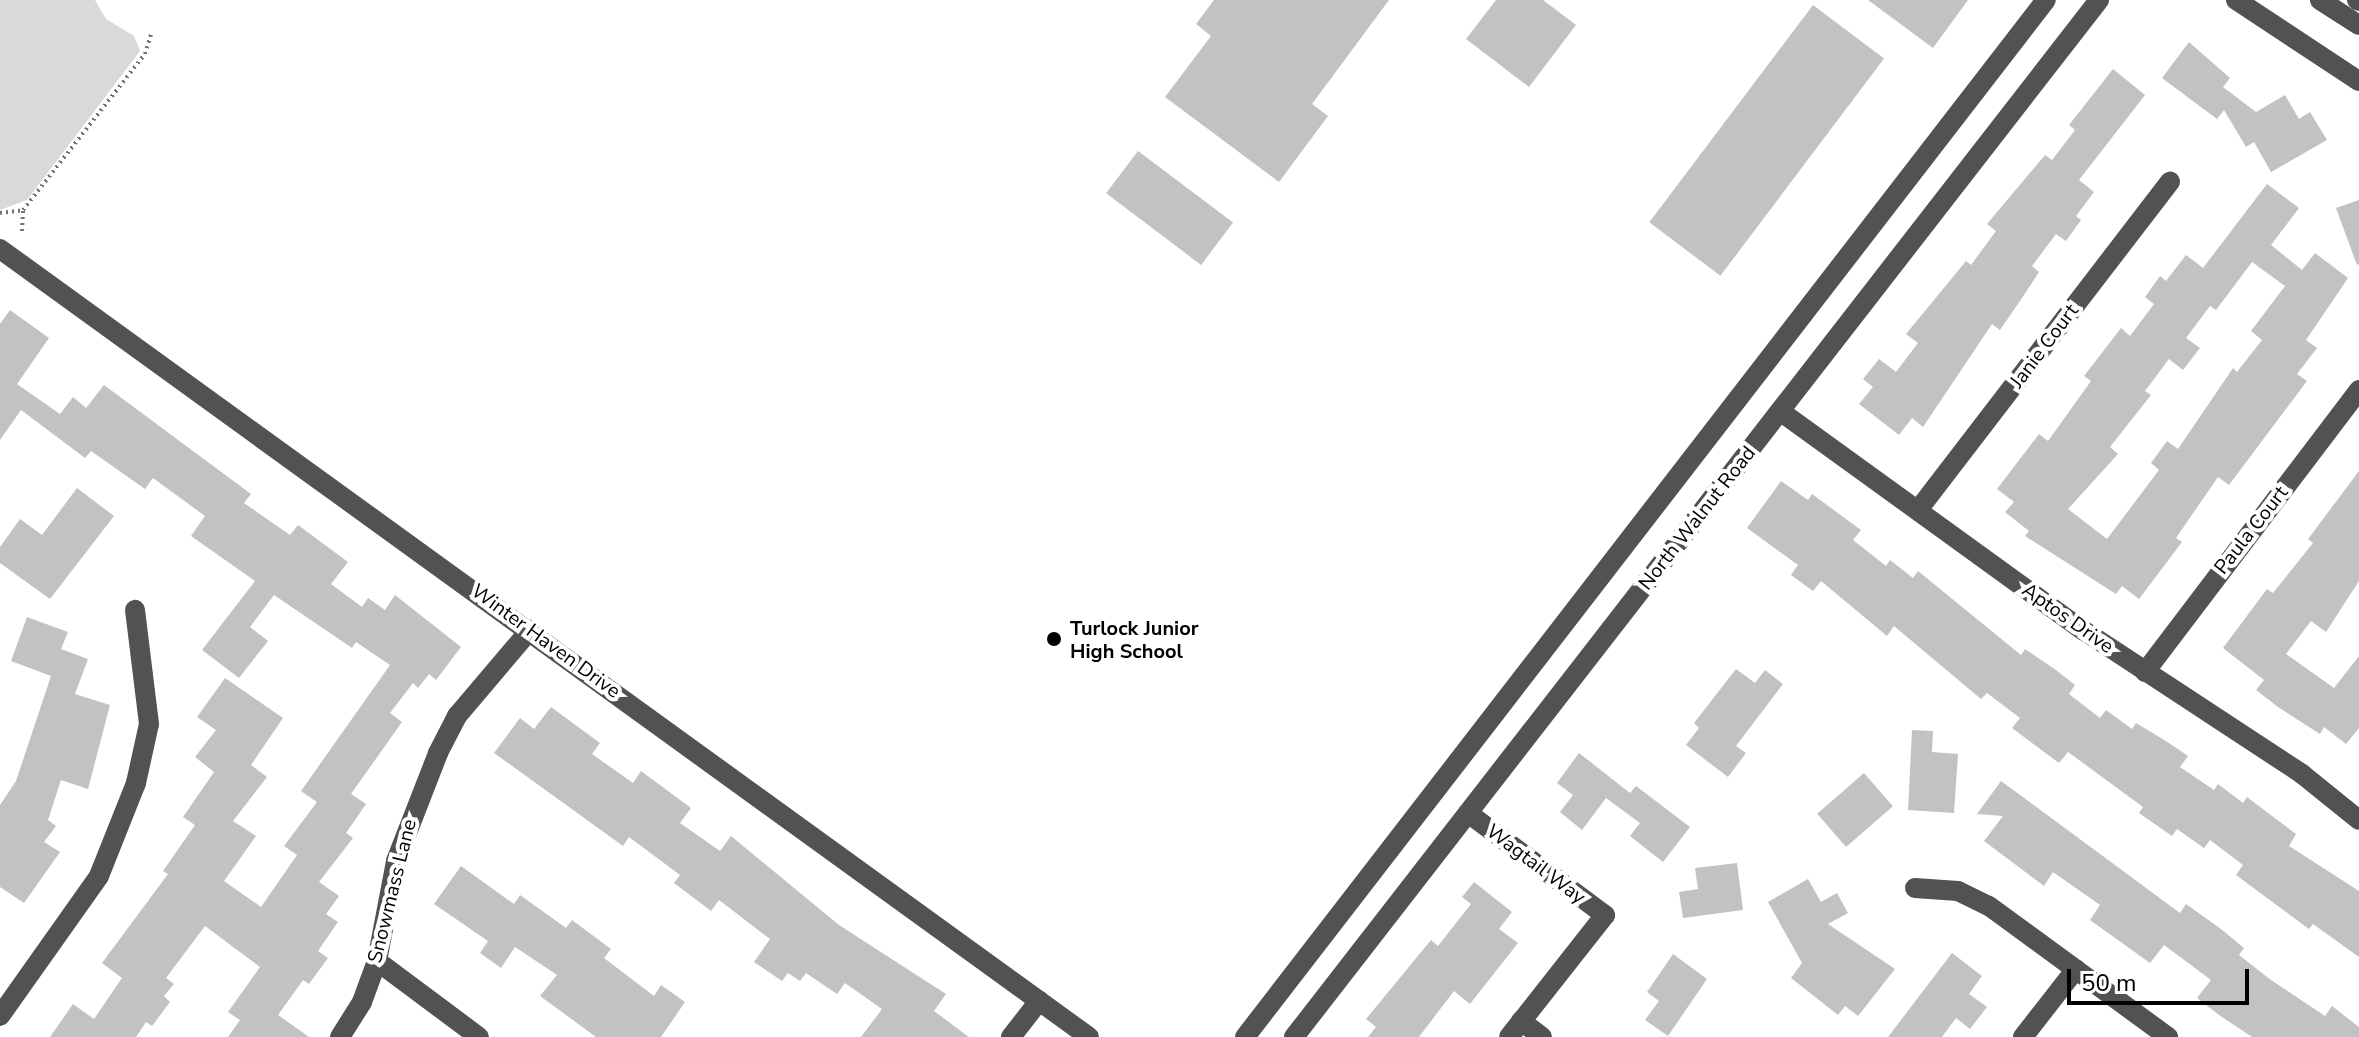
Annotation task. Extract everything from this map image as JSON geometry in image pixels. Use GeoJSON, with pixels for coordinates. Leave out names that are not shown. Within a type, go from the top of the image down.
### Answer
{"type":"FeatureCollection","features":[{"type":"Feature","properties":{"kind":"street","name":"North Walnut Road"},"geometry":{"type":"LineString","coordinates":[[1245,1037],[2046,0]]}},
{"type":"Feature","properties":{"kind":"street","name":"North Walnut Road"},"geometry":{"type":"LineString","coordinates":[[1294,1037],[2099,0]]}},
{"type":"Feature","properties":{"kind":"street"},"geometry":{"type":"LineString","coordinates":[[2236,0],[2359,81]]}},
{"type":"Feature","properties":{"kind":"street"},"geometry":{"type":"LineString","coordinates":[[2320,0],[2359,25]]}},
{"type":"Feature","properties":{"kind":"street","name":"Janie Court"},"geometry":{"type":"LineString","coordinates":[[1918,510],[2170,181]]}},
{"type":"Feature","properties":{"kind":"street","name":"Winter Haven Drive"},"geometry":{"type":"LineString","coordinates":[[0,249],[1089,1037]]}},
{"type":"Feature","properties":{"kind":"street","name":"Paula Court"},"geometry":{"type":"LineString","coordinates":[[2145,672],[2359,390]]}},
{"type":"Feature","properties":{"kind":"street","name":"Aptos Drive"},"geometry":{"type":"LineString","coordinates":[[1780,411],[2145,672],[2278,757],[2359,820]]}},
{"type":"Feature","properties":{"kind":"street"},"geometry":{"type":"LineString","coordinates":[[0,1016],[99,876],[136,783],[149,724],[135,610]]}},
{"type":"Feature","properties":{"kind":"street","name":"Snowmass Lane"},"geometry":{"type":"LineString","coordinates":[[340,1037],[362,1002],[377,961],[396,861],[438,753],[457,716],[530,630]]}},
{"type":"Feature","properties":{"kind":"street","name":"Wagtail Way"},"geometry":{"type":"LineString","coordinates":[[1468,813],[1605,915],[1515,1029]]}},
{"type":"Feature","properties":{"kind":"street"},"geometry":{"type":"LineString","coordinates":[[1915,888],[1944,888],[1972,897],[2168,1037]]}},
{"type":"Feature","properties":{"kind":"street"},"geometry":{"type":"LineString","coordinates":[[377,961],[479,1037]]}},
{"type":"Feature","properties":{"kind":"street"},"geometry":{"type":"LineString","coordinates":[[2023,1037],[2076,969]]}},
{"type":"Feature","properties":{"kind":"street"},"geometry":{"type":"LineString","coordinates":[[1011,1037],[1039,1001]]}},
{"type":"Feature","properties":{"kind":"street"},"geometry":{"type":"LineString","coordinates":[[1515,1029],[1542,1037]]}},
{"type":"Feature","properties":{"kind":"path"},"geometry":{"type":"LineString","coordinates":[[22,231],[23,210],[145,54],[151,34]]}},
{"type":"Feature","properties":{"kind":"path"},"geometry":{"type":"LineString","coordinates":[[0,213],[23,210]]}},
{"type":"Feature","properties":{"kind":"shaded area"},"geometry":{"type":"Polygon","coordinates":[[[0,0],[95,0],[106,19],[134,36],[140,51],[27,200],[0,210],[0,0]]]}},
{"type":"Feature","properties":{"kind":"building"},"geometry":{"type":"Polygon","coordinates":[[[1214,0],[1389,0],[1312,104],[1328,116],[1279,182],[1165,97],[1211,36],[1196,24],[1214,0]]]}},
{"type":"Feature","properties":{"kind":"building"},"geometry":{"type":"Polygon","coordinates":[[[1496,0],[1543,0],[1576,25],[1529,87],[1466,39],[1496,0]]]}},
{"type":"Feature","properties":{"kind":"building"},"geometry":{"type":"Polygon","coordinates":[[[1868,0],[1968,0],[1933,48],[1868,0]]]}},
{"type":"Feature","properties":{"kind":"building"},"geometry":{"type":"Polygon","coordinates":[[[1813,5],[1884,59],[1720,276],[1649,222],[1813,5]]]}},
{"type":"Feature","properties":{"kind":"building"},"geometry":{"type":"Polygon","coordinates":[[[2189,42],[2230,78],[2223,87],[2256,112],[2285,95],[2299,119],[2310,112],[2327,140],[2271,172],[2254,142],[2246,147],[2224,110],[2217,119],[2162,78],[2189,42]]]}},
{"type":"Feature","properties":{"kind":"building"},"geometry":{"type":"Polygon","coordinates":[[[2113,69],[2145,95],[2079,180],[2094,192],[2076,216],[2081,220],[2066,241],[2056,234],[2032,266],[2039,272],[2020,301],[2000,330],[1992,324],[1923,427],[1912,418],[1899,435],[1859,404],[1873,387],[1863,379],[1879,359],[1896,372],[1918,343],[1906,334],[1966,261],[1971,265],[1996,231],[1987,224],[2045,155],[2052,160],[2075,130],[2069,125],[2113,69]]]}},
{"type":"Feature","properties":{"kind":"building"},"geometry":{"type":"Polygon","coordinates":[[[1138,151],[1233,223],[1201,265],[1106,193],[1138,151]]]}},
{"type":"Feature","properties":{"kind":"building"},"geometry":{"type":"Polygon","coordinates":[[[2267,184],[2299,208],[2271,245],[2302,270],[2315,253],[2348,278],[2306,340],[2317,348],[2297,374],[2307,381],[2229,485],[2218,477],[2176,538],[2182,542],[2139,599],[2122,586],[2116,594],[2025,536],[2029,531],[2005,512],[2014,502],[1997,489],[2039,434],[2048,441],[2091,381],[2084,376],[2121,328],[2130,336],[2154,304],[2145,297],[2160,276],[2166,281],[2186,255],[2203,268],[2267,184]],[[2252,262],[2216,310],[2210,306],[2186,338],[2200,348],[2183,370],[2169,359],[2145,391],[2151,395],[2110,447],[2118,454],[2068,509],[2107,539],[2159,470],[2151,463],[2167,441],[2178,449],[2233,368],[2237,372],[2262,340],[2251,331],[2285,286],[2252,262]]]}},
{"type":"Feature","properties":{"kind":"building"},"geometry":{"type":"Polygon","coordinates":[[[2359,200],[2359,264],[2357,265],[2336,208],[2359,200]]]}},
{"type":"Feature","properties":{"kind":"building"},"geometry":{"type":"Polygon","coordinates":[[[10,310],[49,338],[17,384],[60,414],[73,397],[86,408],[104,385],[251,494],[244,503],[290,535],[298,525],[348,562],[331,584],[362,607],[368,598],[385,610],[395,595],[461,647],[436,680],[429,674],[418,688],[413,683],[390,713],[402,722],[351,794],[366,804],[346,833],[353,838],[319,882],[339,896],[326,914],[338,922],[318,951],[328,958],[309,984],[303,980],[278,1015],[309,1037],[228,1037],[240,1020],[228,1012],[260,967],[205,926],[166,978],[174,984],[164,996],[170,1002],[152,1026],[146,1022],[136,1037],[50,1037],[73,1004],[94,1019],[122,978],[102,963],[168,874],[163,871],[195,825],[183,817],[214,772],[195,757],[216,730],[197,717],[225,678],[283,718],[251,765],[267,777],[233,821],[256,836],[224,881],[261,907],[297,855],[284,846],[317,802],[301,791],[390,665],[356,642],[352,648],[274,595],[250,627],[268,641],[239,678],[202,650],[255,581],[191,536],[205,516],[153,478],[145,489],[91,451],[85,458],[21,410],[0,440],[0,324],[10,310]]]}},
{"type":"Feature","properties":{"kind":"building"},"geometry":{"type":"Polygon","coordinates":[[[2359,471],[2359,581],[2326,632],[2311,621],[2286,654],[2334,688],[2359,656],[2359,728],[2346,744],[2324,727],[2320,734],[2256,690],[2264,680],[2223,648],[2267,589],[2273,593],[2313,543],[2308,539],[2359,471]]]}},
{"type":"Feature","properties":{"kind":"building"},"geometry":{"type":"Polygon","coordinates":[[[1781,481],[1808,500],[1812,494],[1861,530],[1853,540],[1886,566],[1890,560],[1913,578],[1918,571],[2021,655],[2025,649],[2056,670],[2075,685],[2069,694],[2100,718],[2106,710],[2132,729],[2136,723],[2188,756],[2180,767],[2214,790],[2218,784],[2243,803],[2247,797],[2296,834],[2289,846],[2359,891],[2359,957],[2313,924],[2309,929],[2236,875],[2243,865],[2210,840],[2204,848],[2177,829],[2172,836],[2139,813],[2143,807],[2068,752],[2059,763],[2012,728],[2020,718],[1987,693],[1981,699],[1894,626],[1887,636],[1821,581],[1813,591],[1791,575],[1798,565],[1747,528],[1781,481]]]}},
{"type":"Feature","properties":{"kind":"building"},"geometry":{"type":"Polygon","coordinates":[[[77,488],[114,516],[50,599],[0,563],[0,547],[20,519],[42,535],[77,488]]]}},
{"type":"Feature","properties":{"kind":"building"},"geometry":{"type":"Polygon","coordinates":[[[27,617],[68,632],[61,649],[88,659],[75,694],[110,705],[88,789],[61,780],[48,820],[56,826],[44,842],[60,852],[24,903],[0,887],[0,805],[16,781],[51,676],[11,661],[27,617]]]}},
{"type":"Feature","properties":{"kind":"building"},"geometry":{"type":"Polygon","coordinates":[[[1736,669],[1755,683],[1765,670],[1783,684],[1736,746],[1746,753],[1728,777],[1686,745],[1699,728],[1694,723],[1736,669]]]}},
{"type":"Feature","properties":{"kind":"building"},"geometry":{"type":"Polygon","coordinates":[[[551,707],[600,743],[592,754],[633,783],[641,771],[691,808],[680,823],[720,851],[731,836],[839,925],[946,994],[934,1011],[969,1037],[861,1037],[882,1009],[845,983],[837,994],[806,973],[800,981],[788,973],[782,981],[754,962],[770,939],[719,900],[711,911],[674,883],[680,875],[629,837],[623,846],[494,753],[520,718],[534,729],[551,707]]]}},
{"type":"Feature","properties":{"kind":"building"},"geometry":{"type":"Polygon","coordinates":[[[1912,730],[1933,731],[1932,752],[1958,754],[1954,813],[1908,810],[1912,730]]]}},
{"type":"Feature","properties":{"kind":"building"},"geometry":{"type":"Polygon","coordinates":[[[1579,753],[1630,793],[1636,786],[1690,827],[1663,862],[1630,836],[1640,823],[1606,798],[1582,830],[1560,812],[1573,795],[1557,783],[1579,753]]]}},
{"type":"Feature","properties":{"kind":"building"},"geometry":{"type":"Polygon","coordinates":[[[1864,773],[1893,806],[1846,847],[1817,814],[1864,773]]]}},
{"type":"Feature","properties":{"kind":"building"},"geometry":{"type":"Polygon","coordinates":[[[2001,781],[2180,913],[2186,904],[2221,929],[2244,948],[2239,955],[2271,980],[2325,1016],[2332,1006],[2359,1027],[2359,1037],[2252,1037],[2219,1015],[2197,998],[2211,980],[2164,945],[2150,963],[2090,920],[2100,905],[2053,872],[2044,886],[1984,841],[2003,816],[1977,814],[2001,781]]]}},
{"type":"Feature","properties":{"kind":"building"},"geometry":{"type":"Polygon","coordinates":[[[1737,863],[1743,910],[1683,918],[1679,892],[1698,889],[1695,868],[1737,863]]]}},
{"type":"Feature","properties":{"kind":"building"},"geometry":{"type":"Polygon","coordinates":[[[461,866],[514,904],[520,895],[566,928],[572,920],[611,949],[604,958],[654,996],[661,985],[685,1002],[661,1037],[596,1037],[540,996],[557,975],[515,947],[501,968],[480,953],[488,941],[434,904],[461,866]]]}},
{"type":"Feature","properties":{"kind":"building"},"geometry":{"type":"Polygon","coordinates":[[[1808,879],[1821,902],[1837,893],[1848,913],[1828,924],[1895,969],[1858,1016],[1845,1006],[1838,1015],[1791,978],[1802,963],[1768,902],[1808,879]]]}},
{"type":"Feature","properties":{"kind":"building"},"geometry":{"type":"Polygon","coordinates":[[[1474,882],[1512,912],[1499,929],[1518,943],[1470,1004],[1454,991],[1419,1037],[1368,1037],[1376,1027],[1366,1019],[1431,940],[1438,946],[1471,904],[1462,897],[1474,882]]]}},
{"type":"Feature","properties":{"kind":"building"},"geometry":{"type":"Polygon","coordinates":[[[1952,953],[1982,976],[1969,994],[1987,1007],[1970,1029],[1956,1018],[1942,1037],[1888,1037],[1952,953]]]}},
{"type":"Feature","properties":{"kind":"building"},"geometry":{"type":"Polygon","coordinates":[[[1673,954],[1707,979],[1668,1036],[1645,1020],[1659,1001],[1647,992],[1673,954]]]}},
{"type":"Feature","properties":{"kind":"place","name":"Turlock Junior High School"},"geometry":{"type":"Point","coordinates":[1054,639]}}]}
